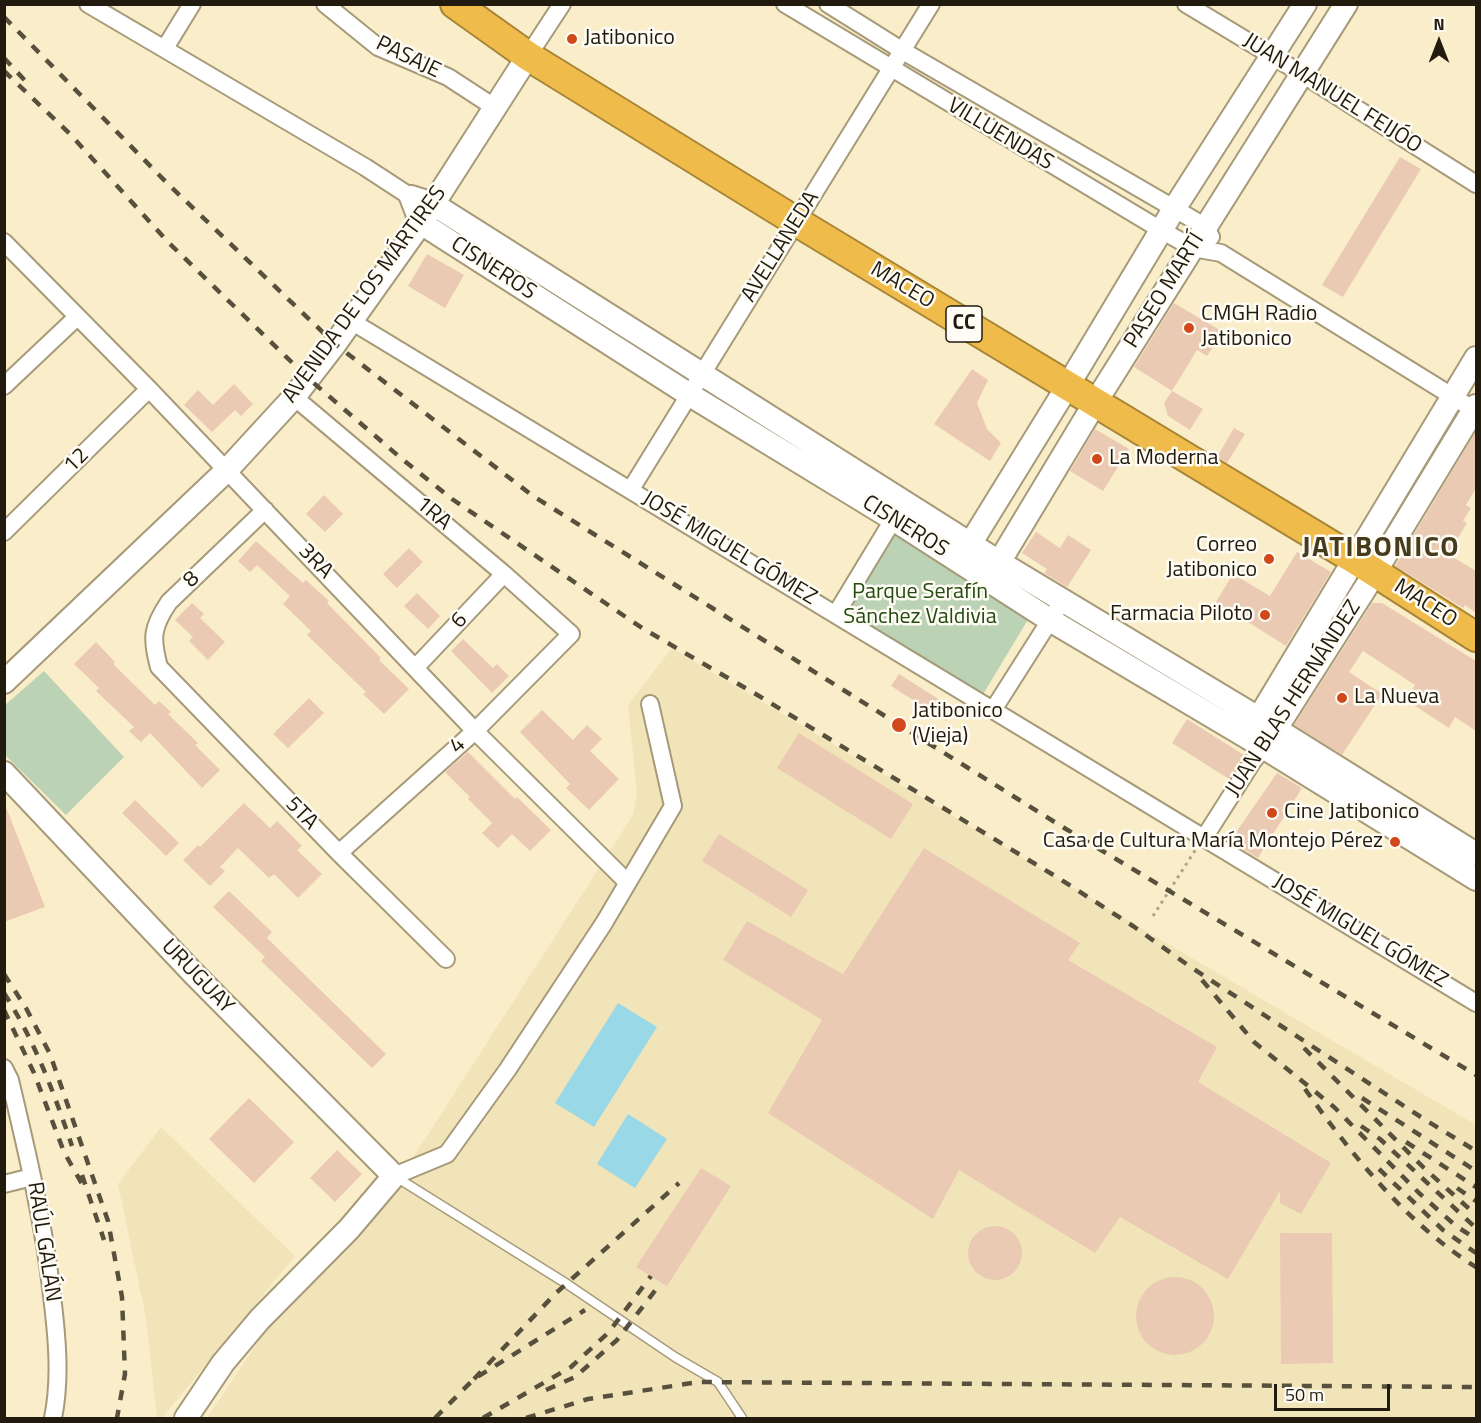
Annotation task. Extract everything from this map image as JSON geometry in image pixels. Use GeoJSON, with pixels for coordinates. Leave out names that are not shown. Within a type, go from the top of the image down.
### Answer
{"type":"FeatureCollection","features":[{"type":"Feature","properties":{"kind":"highway","name":"MACEO"},"geometry":{"type":"LineString","coordinates":[[455,4],[528,56],[1067,387],[1365,566],[1476,637]]}},
{"type":"Feature","properties":{"kind":"street","name":"CISNEROS"},"geometry":{"type":"LineString","coordinates":[[88,4],[365,167],[411,197],[433,204],[703,374],[899,510],[994,571],[1050,620],[1262,733],[1476,854]]}},
{"type":"Feature","properties":{"kind":"street"},"geometry":{"type":"LineString","coordinates":[[165,48],[192,4]]}},
{"type":"Feature","properties":{"kind":"street","name":"PASAJE"},"geometry":{"type":"LineString","coordinates":[[325,4],[378,47],[448,77],[494,107]]}},
{"type":"Feature","properties":{"kind":"street","name":"AVENIDA DE LOS MÁRTIRES"},"geometry":{"type":"LineString","coordinates":[[4,682],[226,471],[294,397],[421,223],[562,4]]}},
{"type":"Feature","properties":{"kind":"street","name":"VILLUENDAS"},"geometry":{"type":"LineString","coordinates":[[785,4],[891,70],[1161,230],[1193,248],[1221,253],[1476,409]]}},
{"type":"Feature","properties":{"kind":"street","name":"VILLUENDAS"},"geometry":{"type":"LineString","coordinates":[[828,4],[903,51],[1206,227],[1221,253]]}},
{"type":"Feature","properties":{"kind":"street","name":"AVELLANEDA"},"geometry":{"type":"LineString","coordinates":[[631,489],[931,4]]}},
{"type":"Feature","properties":{"kind":"street","name":"JUAN MANUEL FEIJÓO"},"geometry":{"type":"LineString","coordinates":[[1186,4],[1476,184]]}},
{"type":"Feature","properties":{"kind":"street","name":"PASEO MARTÍ"},"geometry":{"type":"LineString","coordinates":[[965,552],[1174,209],[1305,4]]}},
{"type":"Feature","properties":{"kind":"street","name":"PASEO MARTÍ"},"geometry":{"type":"LineString","coordinates":[[994,571],[1095,403],[1346,4]]}},
{"type":"Feature","properties":{"kind":"street"},"geometry":{"type":"LineString","coordinates":[[411,197],[421,223]]}},
{"type":"Feature","properties":{"kind":"street","name":"CISNEROS"},"geometry":{"type":"LineString","coordinates":[[421,223],[690,395],[899,510]]}},
{"type":"Feature","properties":{"kind":"street","name":"3RA"},"geometry":{"type":"LineString","coordinates":[[5,242],[149,389],[475,731],[627,882]]}},
{"type":"Feature","properties":{"kind":"street"},"geometry":{"type":"LineString","coordinates":[[4,386],[77,317]]}},
{"type":"Feature","properties":{"kind":"street","name":"JOSÉ MIGUEL GÓMEZ"},"geometry":{"type":"LineString","coordinates":[[351,321],[1204,838],[1475,998]]}},
{"type":"Feature","properties":{"kind":"street","name":"JUAN BLAS HERNÁNDEZ"},"geometry":{"type":"LineString","coordinates":[[1365,566],[1476,358]]}},
{"type":"Feature","properties":{"kind":"street","name":"12"},"geometry":{"type":"LineString","coordinates":[[4,532],[149,389]]}},
{"type":"Feature","properties":{"kind":"street","name":"1RA"},"geometry":{"type":"LineString","coordinates":[[294,397],[504,574],[571,634]]}},
{"type":"Feature","properties":{"kind":"street","name":"JUAN BLAS HERNÁNDEZ"},"geometry":{"type":"LineString","coordinates":[[1204,838],[1253,761],[1262,733],[1365,566],[1476,409]]}},
{"type":"Feature","properties":{"kind":"street","name":"8"},"geometry":{"type":"LineString","coordinates":[[159,668],[153,634],[169,602],[265,510]]}},
{"type":"Feature","properties":{"kind":"street"},"geometry":{"type":"LineString","coordinates":[[836,614],[899,510]]}},
{"type":"Feature","properties":{"kind":"street","name":"CISNEROS"},"geometry":{"type":"LineString","coordinates":[[994,571],[1063,600],[1476,879]]}},
{"type":"Feature","properties":{"kind":"street","name":"6"},"geometry":{"type":"LineString","coordinates":[[416,667],[504,574]]}},
{"type":"Feature","properties":{"kind":"street"},"geometry":{"type":"LineString","coordinates":[[993,710],[1063,600]]}},
{"type":"Feature","properties":{"kind":"street","name":"4"},"geometry":{"type":"LineString","coordinates":[[339,853],[475,731],[571,634]]}},
{"type":"Feature","properties":{"kind":"street","name":"5TA"},"geometry":{"type":"LineString","coordinates":[[159,668],[446,959]]}},
{"type":"Feature","properties":{"kind":"street"},"geometry":{"type":"LineString","coordinates":[[186,1419],[224,1363],[260,1319],[349,1229],[394,1176],[447,1154],[508,1069],[616,906],[627,882],[673,806],[650,704]]}},
{"type":"Feature","properties":{"kind":"street","name":"URUGUAY"},"geometry":{"type":"LineString","coordinates":[[4,773],[193,974],[394,1176]]}},
{"type":"Feature","properties":{"kind":"street","name":"RAÚL GALÁN"},"geometry":{"type":"LineString","coordinates":[[4,1068],[10,1080],[46,1240],[56,1328],[57,1396],[52,1419]]}},
{"type":"Feature","properties":{"kind":"street"},"geometry":{"type":"LineString","coordinates":[[4,1185],[32,1177]]}},
{"type":"Feature","properties":{"kind":"lane"},"geometry":{"type":"LineString","coordinates":[[394,1176],[567,1284],[675,1357],[718,1382],[742,1419]]}},
{"type":"Feature","properties":{"kind":"path"},"geometry":{"type":"LineString","coordinates":[[1153,916],[1204,838]]}},
{"type":"Feature","properties":{"kind":"shaded area"},"geometry":{"type":"Polygon","coordinates":[[[672,648],[1476,1125],[1476,1418],[207,1418],[308,1267],[400,1178],[633,815],[637,794],[628,705],[672,648]]]}},
{"type":"Feature","properties":{"kind":"shaded area"},"geometry":{"type":"Polygon","coordinates":[[[161,1127],[295,1256],[162,1418],[157,1418],[146,1318],[118,1184],[161,1127]]]}},
{"type":"Feature","properties":{"kind":"green space","name":"Parque Serafín Sánchez Valdivia"},"geometry":{"type":"Polygon","coordinates":[[[894,535],[1029,618],[982,696],[843,614],[894,535]]]}},
{"type":"Feature","properties":{"kind":"green space"},"geometry":{"type":"Polygon","coordinates":[[[44,671],[124,757],[66,815],[5,755],[5,705],[44,671]]]}},
{"type":"Feature","properties":{"kind":"water"},"geometry":{"type":"Polygon","coordinates":[[[618,1003],[657,1027],[594,1127],[555,1103],[618,1003]]]}},
{"type":"Feature","properties":{"kind":"water"},"geometry":{"type":"Polygon","coordinates":[[[628,1114],[667,1139],[635,1188],[597,1164],[628,1114]]]}},
{"type":"Feature","properties":{"kind":"building"},"geometry":{"type":"Polygon","coordinates":[[[1400,157],[1421,169],[1343,297],[1322,285],[1400,157]]]}},
{"type":"Feature","properties":{"kind":"building"},"geometry":{"type":"Polygon","coordinates":[[[427,254],[464,275],[445,308],[408,286],[427,254]]]}},
{"type":"Feature","properties":{"kind":"building"},"geometry":{"type":"Polygon","coordinates":[[[1174,303],[1223,332],[1207,356],[1197,350],[1172,391],[1134,367],[1174,303]]]}},
{"type":"Feature","properties":{"kind":"building"},"geometry":{"type":"Polygon","coordinates":[[[972,369],[988,380],[977,403],[987,429],[1001,443],[990,461],[934,424],[972,369]]]}},
{"type":"Feature","properties":{"kind":"building"},"geometry":{"type":"Polygon","coordinates":[[[234,384],[253,404],[241,416],[235,410],[212,432],[184,405],[198,390],[213,405],[234,384]]]}},
{"type":"Feature","properties":{"kind":"building"},"geometry":{"type":"Polygon","coordinates":[[[1172,391],[1203,409],[1190,430],[1168,416],[1164,403],[1172,391]]]}},
{"type":"Feature","properties":{"kind":"building"},"geometry":{"type":"Polygon","coordinates":[[[1234,428],[1245,434],[1227,463],[1217,457],[1234,428]]]}},
{"type":"Feature","properties":{"kind":"building","name":"La Moderna"},"geometry":{"type":"Polygon","coordinates":[[[1095,429],[1129,449],[1103,491],[1070,471],[1095,429]]]}},
{"type":"Feature","properties":{"kind":"building"},"geometry":{"type":"Polygon","coordinates":[[[1476,431],[1476,488],[1466,505],[1471,508],[1463,521],[1467,523],[1448,554],[1476,571],[1476,613],[1465,605],[1463,608],[1395,566],[1476,431]]]}},
{"type":"Feature","properties":{"kind":"building"},"geometry":{"type":"Polygon","coordinates":[[[324,495],[343,514],[325,532],[306,514],[324,495]]]}},
{"type":"Feature","properties":{"kind":"building"},"geometry":{"type":"Polygon","coordinates":[[[1036,532],[1060,548],[1068,535],[1091,550],[1067,587],[1044,573],[1047,569],[1022,553],[1036,532]]]}},
{"type":"Feature","properties":{"kind":"building"},"geometry":{"type":"Polygon","coordinates":[[[256,541],[303,583],[306,580],[329,601],[327,603],[409,689],[384,714],[363,694],[366,692],[307,635],[311,631],[283,604],[290,596],[257,565],[250,572],[238,561],[256,541]]]}},
{"type":"Feature","properties":{"kind":"building"},"geometry":{"type":"Polygon","coordinates":[[[409,548],[423,562],[397,588],[383,574],[409,548]]]}},
{"type":"Feature","properties":{"kind":"building"},"geometry":{"type":"Polygon","coordinates":[[[1297,552],[1331,572],[1286,646],[1216,602],[1233,574],[1270,596],[1297,552]]]}},
{"type":"Feature","properties":{"kind":"building"},"geometry":{"type":"Polygon","coordinates":[[[417,593],[440,616],[428,629],[404,606],[417,593]]]}},
{"type":"Feature","properties":{"kind":"building"},"geometry":{"type":"Polygon","coordinates":[[[192,603],[204,614],[200,618],[225,642],[208,660],[189,641],[193,637],[175,620],[192,603]]]}},
{"type":"Feature","properties":{"kind":"building"},"geometry":{"type":"Polygon","coordinates":[[[1372,603],[1382,603],[1476,661],[1476,731],[1455,717],[1449,728],[1406,700],[1415,685],[1363,651],[1349,672],[1382,694],[1342,755],[1294,725],[1372,603]]]}},
{"type":"Feature","properties":{"kind":"building"},"geometry":{"type":"Polygon","coordinates":[[[463,639],[493,668],[497,664],[509,676],[492,693],[451,651],[463,639]]]}},
{"type":"Feature","properties":{"kind":"building"},"geometry":{"type":"Polygon","coordinates":[[[96,642],[115,662],[113,664],[155,705],[159,701],[171,712],[168,714],[198,743],[195,745],[220,770],[202,788],[150,733],[141,742],[129,731],[134,727],[96,691],[99,688],[74,664],[96,642]]]}},
{"type":"Feature","properties":{"kind":"building"},"geometry":{"type":"Polygon","coordinates":[[[899,674],[954,709],[946,721],[891,686],[899,674]]]}},
{"type":"Feature","properties":{"kind":"building"},"geometry":{"type":"Polygon","coordinates":[[[309,698],[324,713],[288,748],[273,734],[309,698]]]}},
{"type":"Feature","properties":{"kind":"building"},"geometry":{"type":"Polygon","coordinates":[[[542,710],[573,740],[587,725],[602,739],[590,751],[619,779],[589,810],[566,788],[570,784],[520,732],[542,710]]]}},
{"type":"Feature","properties":{"kind":"building"},"geometry":{"type":"Polygon","coordinates":[[[1187,719],[1244,755],[1229,779],[1172,743],[1187,719]]]}},
{"type":"Feature","properties":{"kind":"building"},"geometry":{"type":"Polygon","coordinates":[[[799,733],[913,804],[891,839],[777,768],[799,733]]]}},
{"type":"Feature","properties":{"kind":"building"},"geometry":{"type":"Polygon","coordinates":[[[468,752],[515,799],[517,797],[551,830],[530,851],[512,834],[498,848],[482,833],[492,823],[445,772],[468,752]]]}},
{"type":"Feature","properties":{"kind":"building"},"geometry":{"type":"Polygon","coordinates":[[[1277,773],[1302,788],[1258,858],[1230,841],[1277,773]]]}},
{"type":"Feature","properties":{"kind":"building"},"geometry":{"type":"Polygon","coordinates":[[[135,800],[179,843],[166,856],[122,813],[135,800]]]}},
{"type":"Feature","properties":{"kind":"building"},"geometry":{"type":"Polygon","coordinates":[[[4,802],[45,907],[4,922],[4,802]]]}},
{"type":"Feature","properties":{"kind":"building"},"geometry":{"type":"Polygon","coordinates":[[[244,803],[270,828],[277,821],[302,846],[297,850],[322,874],[298,898],[274,874],[269,878],[238,848],[220,867],[225,871],[210,886],[183,860],[198,845],[200,847],[244,803]]]}},
{"type":"Feature","properties":{"kind":"building"},"geometry":{"type":"Polygon","coordinates":[[[719,834],[808,890],[791,917],[702,861],[719,834]]]}},
{"type":"Feature","properties":{"kind":"building"},"geometry":{"type":"Polygon","coordinates":[[[924,848],[1080,943],[1068,960],[1217,1047],[1198,1082],[1331,1163],[1301,1214],[1280,1203],[1280,1191],[1228,1279],[1120,1217],[1095,1253],[959,1170],[933,1219],[768,1113],[822,1020],[723,960],[747,921],[843,974],[924,848]]]}},
{"type":"Feature","properties":{"kind":"building"},"geometry":{"type":"Polygon","coordinates":[[[229,891],[272,932],[267,938],[386,1054],[372,1068],[261,961],[265,957],[213,907],[229,891]]]}},
{"type":"Feature","properties":{"kind":"building"},"geometry":{"type":"Polygon","coordinates":[[[249,1098],[294,1142],[254,1183],[209,1139],[249,1098]]]}},
{"type":"Feature","properties":{"kind":"building"},"geometry":{"type":"Polygon","coordinates":[[[337,1150],[362,1174],[335,1202],[310,1178],[337,1150]]]}},
{"type":"Feature","properties":{"kind":"building"},"geometry":{"type":"Polygon","coordinates":[[[701,1168],[731,1186],[667,1286],[636,1267],[701,1168]]]}},
{"type":"Feature","properties":{"kind":"building"},"geometry":{"type":"Polygon","coordinates":[[[995,1226],[1005,1228],[1014,1234],[1020,1243],[1022,1253],[1020,1263],[1014,1272],[1005,1278],[995,1280],[985,1278],[976,1272],[970,1263],[968,1253],[970,1243],[976,1234],[985,1228],[995,1226]]]}},
{"type":"Feature","properties":{"kind":"building"},"geometry":{"type":"Polygon","coordinates":[[[1280,1233],[1332,1233],[1333,1363],[1281,1364],[1280,1233]]]}},
{"type":"Feature","properties":{"kind":"building"},"geometry":{"type":"Polygon","coordinates":[[[1175,1277],[1190,1280],[1202,1289],[1211,1301],[1214,1316],[1211,1331],[1202,1343],[1190,1352],[1175,1355],[1160,1352],[1148,1343],[1139,1331],[1136,1316],[1139,1301],[1148,1289],[1160,1280],[1175,1277]]]}},
{"type":"Feature","properties":{"kind":"railway"},"geometry":{"type":"LineString","coordinates":[[4,17],[168,184],[335,344],[533,496],[1061,826],[1476,1075]]}},
{"type":"Feature","properties":{"kind":"railway"},"geometry":{"type":"LineString","coordinates":[[4,58],[30,86]]}},
{"type":"Feature","properties":{"kind":"railway"},"geometry":{"type":"LineString","coordinates":[[4,71],[70,134],[168,242],[309,379],[452,499],[642,628],[759,696],[1060,879],[1133,926],[1192,968],[1476,1151]]}},
{"type":"Feature","properties":{"kind":"railway"},"geometry":{"type":"LineString","coordinates":[[4,974],[26,1008],[50,1054],[108,1221],[122,1297],[125,1374],[117,1418]]}},
{"type":"Feature","properties":{"kind":"railway"},"geometry":{"type":"LineString","coordinates":[[1202,980],[1254,1042],[1334,1107],[1419,1193],[1456,1226],[1476,1239]]}},
{"type":"Feature","properties":{"kind":"railway"},"geometry":{"type":"LineString","coordinates":[[4,993],[25,1030],[51,1087],[72,1146]]}},
{"type":"Feature","properties":{"kind":"railway"},"geometry":{"type":"LineString","coordinates":[[4,1010],[34,1073],[64,1152],[82,1184]]}},
{"type":"Feature","properties":{"kind":"railway"},"geometry":{"type":"LineString","coordinates":[[1304,1048],[1424,1168],[1476,1215]]}},
{"type":"Feature","properties":{"kind":"railway"},"geometry":{"type":"LineString","coordinates":[[1305,1089],[1382,1187],[1427,1231],[1476,1267]]}},
{"type":"Feature","properties":{"kind":"railway"},"geometry":{"type":"LineString","coordinates":[[1362,1098],[1476,1171]]}},
{"type":"Feature","properties":{"kind":"railway"},"geometry":{"type":"LineString","coordinates":[[1361,1126],[1380,1139],[1476,1228]]}},
{"type":"Feature","properties":{"kind":"railway"},"geometry":{"type":"LineString","coordinates":[[1406,1142],[1476,1187]]}},
{"type":"Feature","properties":{"kind":"railway"},"geometry":{"type":"LineString","coordinates":[[1379,1169],[1443,1230],[1476,1253]]}},
{"type":"Feature","properties":{"kind":"railway"},"geometry":{"type":"LineString","coordinates":[[82,1175],[104,1240]]}},
{"type":"Feature","properties":{"kind":"railway"},"geometry":{"type":"LineString","coordinates":[[474,1379],[556,1293],[679,1183]]}},
{"type":"Feature","properties":{"kind":"railway"},"geometry":{"type":"LineString","coordinates":[[1457,1188],[1476,1201]]}},
{"type":"Feature","properties":{"kind":"railway"},"geometry":{"type":"LineString","coordinates":[[483,1418],[571,1367],[609,1332],[651,1276]]}},
{"type":"Feature","properties":{"kind":"railway"},"geometry":{"type":"LineString","coordinates":[[546,1390],[575,1377],[617,1340],[661,1283]]}},
{"type":"Feature","properties":{"kind":"railway"},"geometry":{"type":"LineString","coordinates":[[435,1418],[474,1379],[585,1310]]}},
{"type":"Feature","properties":{"kind":"railway"},"geometry":{"type":"LineString","coordinates":[[526,1418],[588,1399],[699,1382],[1476,1387]]}},
{"type":"Feature","properties":{"kind":"place","name":"Jatibonico"},"geometry":{"type":"Point","coordinates":[572,39]}},
{"type":"Feature","properties":{"kind":"place","name":"CMGH Radio Jatibonico"},"geometry":{"type":"Point","coordinates":[1189,328]}},
{"type":"Feature","properties":{"kind":"place","name":"La Moderna"},"geometry":{"type":"Point","coordinates":[1097,459]}},
{"type":"Feature","properties":{"kind":"place","name":"Correo Jatibonico"},"geometry":{"type":"Point","coordinates":[1269,559]}},
{"type":"Feature","properties":{"kind":"place","name":"Farmacia Piloto"},"geometry":{"type":"Point","coordinates":[1265,615]}},
{"type":"Feature","properties":{"kind":"place","name":"La Nueva"},"geometry":{"type":"Point","coordinates":[1342,698]}},
{"type":"Feature","properties":{"kind":"place","name":"Jatibonico (Vieja)"},"geometry":{"type":"Point","coordinates":[899,725]}},
{"type":"Feature","properties":{"kind":"place","name":"Cine Jatibonico"},"geometry":{"type":"Point","coordinates":[1272,813]}},
{"type":"Feature","properties":{"kind":"place","name":"Casa de Cultura María Montejo Pérez"},"geometry":{"type":"Point","coordinates":[1395,842]}},
{"type":"Feature","properties":{"kind":"district","name":"JATIBONICO"},"geometry":{"type":"Point","coordinates":[1381,549]}}]}
